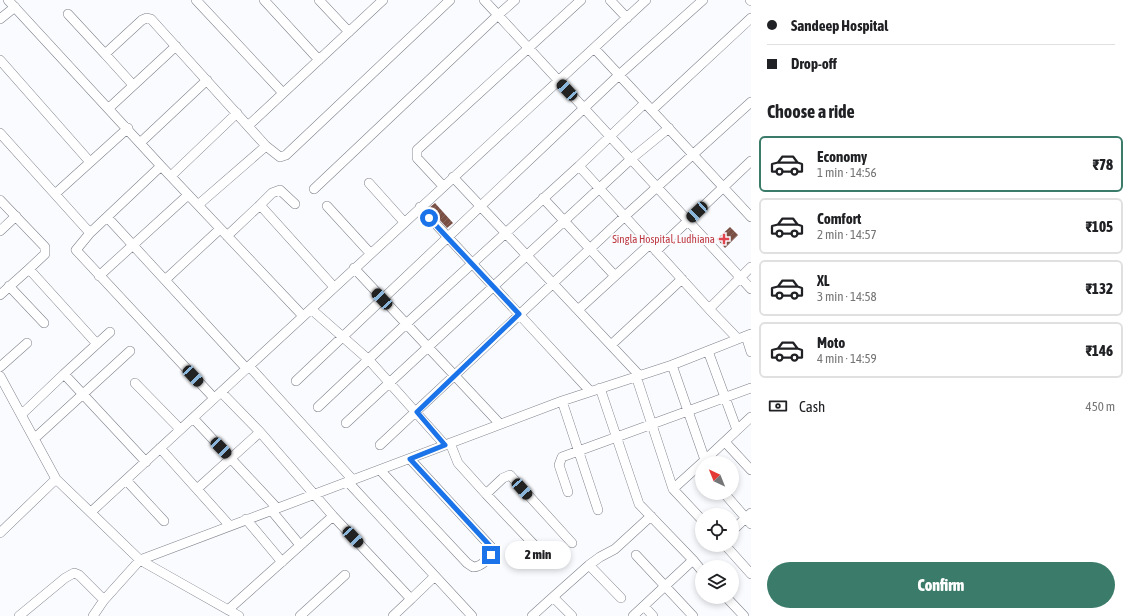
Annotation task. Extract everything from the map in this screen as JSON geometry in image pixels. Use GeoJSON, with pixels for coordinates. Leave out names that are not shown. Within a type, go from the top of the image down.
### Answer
{"type":"FeatureCollection","features":[{"type":"Feature","properties":{"kind":"street"},"geometry":{"type":"LineString","coordinates":[[196,0],[283,93]]}},
{"type":"Feature","properties":{"kind":"street"},"geometry":{"type":"LineString","coordinates":[[264,0],[319,60]]}},
{"type":"Feature","properties":{"kind":"street"},"geometry":{"type":"LineString","coordinates":[[319,0],[349,32]]}},
{"type":"Feature","properties":{"kind":"street"},"geometry":{"type":"LineString","coordinates":[[369,0],[376,7]]}},
{"type":"Feature","properties":{"kind":"street"},"geometry":{"type":"LineString","coordinates":[[249,125],[383,0]]}},
{"type":"Feature","properties":{"kind":"street"},"geometry":{"type":"LineString","coordinates":[[105,54],[140,22],[147,18],[153,20],[238,112],[266,146],[280,158],[286,155],[450,0]]}},
{"type":"Feature","properties":{"kind":"street"},"geometry":{"type":"LineString","coordinates":[[484,0],[751,289]]}},
{"type":"Feature","properties":{"kind":"street"},"geometry":{"type":"LineString","coordinates":[[314,189],[515,0]]}},
{"type":"Feature","properties":{"kind":"street"},"geometry":{"type":"LineString","coordinates":[[443,186],[417,158],[417,150],[581,0]]}},
{"type":"Feature","properties":{"kind":"street"},"geometry":{"type":"LineString","coordinates":[[610,0],[627,18]]}},
{"type":"Feature","properties":{"kind":"street"},"geometry":{"type":"LineString","coordinates":[[91,512],[453,176],[646,0]]}},
{"type":"Feature","properties":{"kind":"street"},"geometry":{"type":"LineString","coordinates":[[296,381],[482,207],[619,75],[703,0]]}},
{"type":"Feature","properties":{"kind":"street"},"geometry":{"type":"LineString","coordinates":[[0,19],[12,3],[141,142],[161,166],[303,316]]}},
{"type":"Feature","properties":{"kind":"street"},"geometry":{"type":"LineString","coordinates":[[68,14],[133,85]]}},
{"type":"Feature","properties":{"kind":"street"},"geometry":{"type":"LineString","coordinates":[[652,110],[751,18]]}},
{"type":"Feature","properties":{"kind":"street"},"geometry":{"type":"LineString","coordinates":[[109,108],[176,46]]}},
{"type":"Feature","properties":{"kind":"street"},"geometry":{"type":"LineString","coordinates":[[594,48],[751,216]]}},
{"type":"Feature","properties":{"kind":"street"},"geometry":{"type":"LineString","coordinates":[[0,60],[90,162]]}},
{"type":"Feature","properties":{"kind":"street"},"geometry":{"type":"LineString","coordinates":[[141,142],[208,80]]}},
{"type":"Feature","properties":{"kind":"street"},"geometry":{"type":"LineString","coordinates":[[380,445],[625,216],[751,102]]}},
{"type":"Feature","properties":{"kind":"street"},"geometry":{"type":"LineString","coordinates":[[318,407],[505,232],[579,166],[645,103]]}},
{"type":"Feature","properties":{"kind":"street"},"geometry":{"type":"LineString","coordinates":[[171,176],[238,112]]}},
{"type":"Feature","properties":{"kind":"street"},"geometry":{"type":"LineString","coordinates":[[55,194],[128,128]]}},
{"type":"Feature","properties":{"kind":"street"},"geometry":{"type":"LineString","coordinates":[[346,423],[631,159],[669,128]]}},
{"type":"Feature","properties":{"kind":"street"},"geometry":{"type":"LineString","coordinates":[[0,133],[90,233]]}},
{"type":"Feature","properties":{"kind":"street"},"geometry":{"type":"LineString","coordinates":[[198,205],[266,146]]}},
{"type":"Feature","properties":{"kind":"street"},"geometry":{"type":"LineString","coordinates":[[656,251],[751,162]]}},
{"type":"Feature","properties":{"kind":"street"},"geometry":{"type":"LineString","coordinates":[[161,166],[90,233],[76,250],[99,276],[217,395],[260,432],[333,516],[411,599]]}},
{"type":"Feature","properties":{"kind":"street"},"geometry":{"type":"LineString","coordinates":[[579,166],[709,309],[745,337],[751,352]]}},
{"type":"Feature","properties":{"kind":"street"},"geometry":{"type":"LineString","coordinates":[[453,176],[527,256],[579,309],[638,375],[673,489],[695,513]]}},
{"type":"Feature","properties":{"kind":"street"},"geometry":{"type":"LineString","coordinates":[[369,183],[404,222]]}},
{"type":"Feature","properties":{"kind":"street"},"geometry":{"type":"LineString","coordinates":[[227,236],[276,191],[280,190],[295,204]]}},
{"type":"Feature","properties":{"kind":"street"},"geometry":{"type":"LineString","coordinates":[[99,276],[188,195]]}},
{"type":"Feature","properties":{"kind":"street"},"geometry":{"type":"LineString","coordinates":[[542,198],[615,276]]}},
{"type":"Feature","properties":{"kind":"street"},"geometry":{"type":"LineString","coordinates":[[0,200],[46,247],[45,254],[0,295]]}},
{"type":"Feature","properties":{"kind":"street"},"geometry":{"type":"LineString","coordinates":[[260,205],[334,286]]}},
{"type":"Feature","properties":{"kind":"street"},"geometry":{"type":"LineString","coordinates":[[327,206],[370,253]]}},
{"type":"Feature","properties":{"kind":"street"},"geometry":{"type":"LineString","coordinates":[[420,207],[590,391]]}},
{"type":"Feature","properties":{"kind":"street"},"geometry":{"type":"LineString","coordinates":[[0,231],[16,216]]}},
{"type":"Feature","properties":{"kind":"street"},"geometry":{"type":"LineString","coordinates":[[107,217],[247,367],[472,616]]}},
{"type":"Feature","properties":{"kind":"street"},"geometry":{"type":"LineString","coordinates":[[165,280],[220,229]]}},
{"type":"Feature","properties":{"kind":"street"},"geometry":{"type":"LineString","coordinates":[[579,309],[650,244]]}},
{"type":"Feature","properties":{"kind":"street"},"geometry":{"type":"LineString","coordinates":[[709,309],[751,267]]}},
{"type":"Feature","properties":{"kind":"street"},"geometry":{"type":"LineString","coordinates":[[354,268],[500,424]]}},
{"type":"Feature","properties":{"kind":"street"},"geometry":{"type":"LineString","coordinates":[[28,269],[97,344]]}},
{"type":"Feature","properties":{"kind":"street"},"geometry":{"type":"LineString","coordinates":[[611,345],[682,279]]}},
{"type":"Feature","properties":{"kind":"street"},"geometry":{"type":"LineString","coordinates":[[9,286],[44,323]]}},
{"type":"Feature","properties":{"kind":"street"},"geometry":{"type":"LineString","coordinates":[[310,309],[369,360],[390,382],[447,444],[458,463],[539,550]]}},
{"type":"Feature","properties":{"kind":"street"},"geometry":{"type":"LineString","coordinates":[[22,414],[110,332]]}},
{"type":"Feature","properties":{"kind":"street"},"geometry":{"type":"LineString","coordinates":[[93,616],[104,600],[140,560],[562,401],[672,365],[745,337]]}},
{"type":"Feature","properties":{"kind":"street"},"geometry":{"type":"LineString","coordinates":[[0,367],[27,343]]}},
{"type":"Feature","properties":{"kind":"street"},"geometry":{"type":"LineString","coordinates":[[35,438],[130,351]]}},
{"type":"Feature","properties":{"kind":"street"},"geometry":{"type":"LineString","coordinates":[[708,351],[738,430]]}},
{"type":"Feature","properties":{"kind":"street"},"geometry":{"type":"LineString","coordinates":[[672,365],[688,411],[700,456]]}},
{"type":"Feature","properties":{"kind":"street"},"geometry":{"type":"LineString","coordinates":[[64,374],[146,462]]}},
{"type":"Feature","properties":{"kind":"street"},"geometry":{"type":"LineString","coordinates":[[0,376],[3,389],[22,414],[56,479],[140,560],[239,616]]}},
{"type":"Feature","properties":{"kind":"street"},"geometry":{"type":"LineString","coordinates":[[135,384],[180,429]]}},
{"type":"Feature","properties":{"kind":"street"},"geometry":{"type":"LineString","coordinates":[[600,388],[639,504],[695,562]]}},
{"type":"Feature","properties":{"kind":"street"},"geometry":{"type":"LineString","coordinates":[[568,492],[559,462],[562,457],[616,439],[751,388]]}},
{"type":"Feature","properties":{"kind":"street"},"geometry":{"type":"LineString","coordinates":[[562,401],[598,510]]}},
{"type":"Feature","properties":{"kind":"street"},"geometry":{"type":"LineString","coordinates":[[710,456],[751,417]]}},
{"type":"Feature","properties":{"kind":"street"},"geometry":{"type":"LineString","coordinates":[[192,418],[231,458],[274,509],[300,546]]}},
{"type":"Feature","properties":{"kind":"street"},"geometry":{"type":"LineString","coordinates":[[197,489],[260,432]]}},
{"type":"Feature","properties":{"kind":"street"},"geometry":{"type":"LineString","coordinates":[[725,442],[751,470]]}},
{"type":"Feature","properties":{"kind":"street"},"geometry":{"type":"LineString","coordinates":[[160,448],[230,526]]}},
{"type":"Feature","properties":{"kind":"street"},"geometry":{"type":"LineString","coordinates":[[380,470],[467,563],[473,567],[479,566],[491,555],[492,548],[410,459]]}},
{"type":"Feature","properties":{"kind":"street"},"geometry":{"type":"LineString","coordinates":[[673,489],[695,470]]}},
{"type":"Feature","properties":{"kind":"street"},"geometry":{"type":"LineString","coordinates":[[486,494],[503,478],[510,475],[572,543]]}},
{"type":"Feature","properties":{"kind":"street"},"geometry":{"type":"LineString","coordinates":[[0,533],[56,479]]}},
{"type":"Feature","properties":{"kind":"street"},"geometry":{"type":"LineString","coordinates":[[126,480],[164,521]]}},
{"type":"Feature","properties":{"kind":"street"},"geometry":{"type":"LineString","coordinates":[[731,500],[749,518],[739,525]]}},
{"type":"Feature","properties":{"kind":"street"},"geometry":{"type":"LineString","coordinates":[[228,610],[333,516]]}},
{"type":"Feature","properties":{"kind":"street"},"geometry":{"type":"LineString","coordinates":[[532,616],[589,565],[615,549],[651,516]]}},
{"type":"Feature","properties":{"kind":"street"},"geometry":{"type":"LineString","coordinates":[[246,519],[282,562]]}},
{"type":"Feature","properties":{"kind":"street"},"geometry":{"type":"LineString","coordinates":[[731,552],[751,574]]}},
{"type":"Feature","properties":{"kind":"street"},"geometry":{"type":"LineString","coordinates":[[636,555],[693,616]]}},
{"type":"Feature","properties":{"kind":"street"},"geometry":{"type":"LineString","coordinates":[[633,616],[693,560]]}},
{"type":"Feature","properties":{"kind":"street"},"geometry":{"type":"LineString","coordinates":[[589,565],[620,598]]}},
{"type":"Feature","properties":{"kind":"street"},"geometry":{"type":"LineString","coordinates":[[19,616],[65,578],[74,573],[79,575],[104,600]]}},
{"type":"Feature","properties":{"kind":"street"},"geometry":{"type":"LineString","coordinates":[[300,616],[345,575]]}},
{"type":"Feature","properties":{"kind":"street"},"geometry":{"type":"LineString","coordinates":[[393,616],[435,576]]}},
{"type":"Feature","properties":{"kind":"street"},"geometry":{"type":"LineString","coordinates":[[553,597],[572,616]]}},
{"type":"Feature","properties":{"kind":"street"},"geometry":{"type":"LineString","coordinates":[[733,604],[744,616]]}},
{"type":"Feature","properties":{"kind":"street"},"geometry":{"type":"LineString","coordinates":[[644,606],[653,616]]}},
{"type":"Feature","properties":{"kind":"building"},"geometry":{"type":"Polygon","coordinates":[[[435,203],[453,223],[447,228],[429,208],[435,203]]]}},
{"type":"Feature","properties":{"kind":"building"},"geometry":{"type":"Polygon","coordinates":[[[730,227],[738,235],[725,248],[717,239],[730,227]]]}},
{"type":"Feature","properties":{"kind":"place","name":"Singla Hospital, Ludhiana"},"geometry":{"type":"Point","coordinates":[724,239]}},
{"type":"Feature","properties":{"kind":"route"},"geometry":{"type":"LineString","coordinates":[[429,218],[519,314],[417,412],[445,445],[410,459],[492,548],[493,552],[491,555]]}}]}
